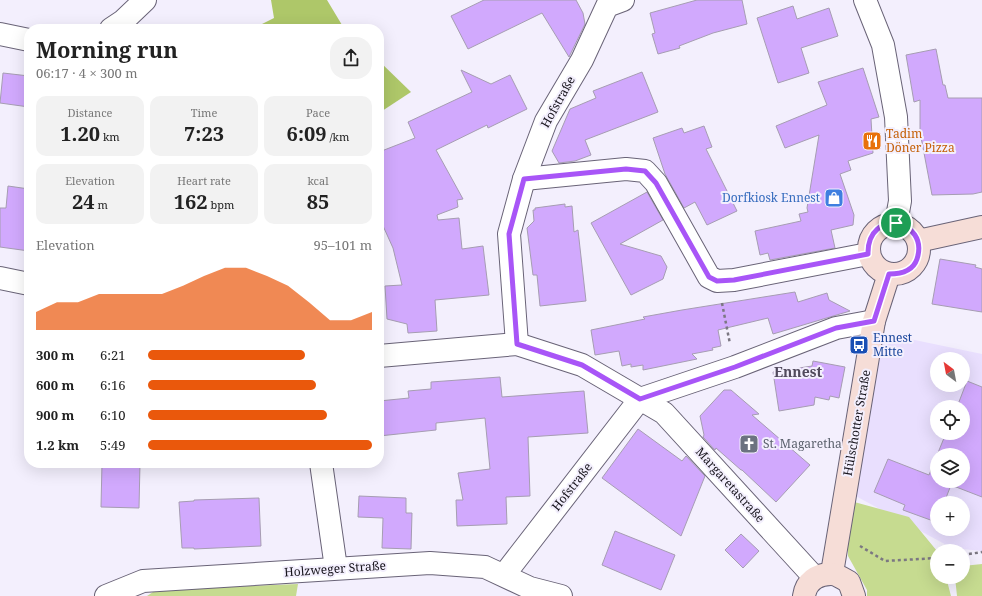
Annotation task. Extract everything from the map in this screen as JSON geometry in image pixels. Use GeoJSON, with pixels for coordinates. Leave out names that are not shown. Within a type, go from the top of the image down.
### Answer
{"type":"FeatureCollection","features":[{"type":"Feature","properties":{"kind":"street"},"geometry":{"type":"LineString","coordinates":[[118,24],[145,0]]}},
{"type":"Feature","properties":{"kind":"street"},"geometry":{"type":"LineString","coordinates":[[865,0],[883,46],[896,117],[900,200],[896,223]]}},
{"type":"Feature","properties":{"kind":"street","name":"Hofstraße"},"geometry":{"type":"LineString","coordinates":[[517,344],[509,234],[524,179],[546,121],[582,60],[611,2]]}},
{"type":"Feature","properties":{"kind":"street"},"geometry":{"type":"LineString","coordinates":[[0,34],[24,39]]}},
{"type":"Feature","properties":{"kind":"street"},"geometry":{"type":"LineString","coordinates":[[524,179],[626,169],[645,171],[656,183],[709,277],[717,281],[734,280],[868,254]]}},
{"type":"Feature","properties":{"kind":"street"},"geometry":{"type":"LineString","coordinates":[[896,223],[906,226],[913,232],[918,241],[919,251],[916,262],[909,269],[900,274],[889,274],[880,270],[873,264],[868,254],[870,239],[874,232],[880,227],[888,224],[896,223]]}},
{"type":"Feature","properties":{"kind":"street"},"geometry":{"type":"LineString","coordinates":[[918,241],[982,227]]}},
{"type":"Feature","properties":{"kind":"street","name":"Hülschotter Straße"},"geometry":{"type":"LineString","coordinates":[[817,582],[839,532],[874,321],[889,274]]}},
{"type":"Feature","properties":{"kind":"street"},"geometry":{"type":"LineString","coordinates":[[0,278],[24,283]]}},
{"type":"Feature","properties":{"kind":"street"},"geometry":{"type":"LineString","coordinates":[[384,356],[517,344],[582,365],[640,399],[735,367],[836,328],[874,321]]}},
{"type":"Feature","properties":{"kind":"street","name":"Hofstraße"},"geometry":{"type":"LineString","coordinates":[[504,575],[640,399]]}},
{"type":"Feature","properties":{"kind":"street","name":"Margaretastraße"},"geometry":{"type":"LineString","coordinates":[[640,399],[664,413],[817,582]]}},
{"type":"Feature","properties":{"kind":"street"},"geometry":{"type":"LineString","coordinates":[[322,468],[336,568]]}},
{"type":"Feature","properties":{"kind":"street","name":"Holzweger Straße"},"geometry":{"type":"LineString","coordinates":[[106,596],[143,581],[430,562],[485,567],[530,588],[561,596]]}},
{"type":"Feature","properties":{"kind":"street"},"geometry":{"type":"LineString","coordinates":[[817,582],[849,582],[854,596]]}},
{"type":"Feature","properties":{"kind":"path"},"geometry":{"type":"LineString","coordinates":[[717,281],[735,367]]}},
{"type":"Feature","properties":{"kind":"path"},"geometry":{"type":"LineString","coordinates":[[839,532],[885,561],[930,558]]}},
{"type":"Feature","properties":{"kind":"path"},"geometry":{"type":"LineString","coordinates":[[970,554],[982,552]]}},
{"type":"Feature","properties":{"kind":"shaded area"},"geometry":{"type":"Polygon","coordinates":[[[881,333],[982,354],[982,551],[970,550],[970,544],[945,544],[852,494],[881,333]]]}},
{"type":"Feature","properties":{"kind":"green space"},"geometry":{"type":"Polygon","coordinates":[[[271,0],[327,0],[341,24],[262,24],[274,18],[271,0]]]}},
{"type":"Feature","properties":{"kind":"green space"},"geometry":{"type":"Polygon","coordinates":[[[384,66],[411,92],[384,110],[384,66]]]}},
{"type":"Feature","properties":{"kind":"green space"},"geometry":{"type":"Polygon","coordinates":[[[847,500],[909,517],[931,544],[930,544],[930,584],[948,584],[951,596],[867,596],[867,590],[848,556],[847,500]]]}},
{"type":"Feature","properties":{"kind":"green space"},"geometry":{"type":"Polygon","coordinates":[[[982,564],[982,596],[957,596],[956,584],[970,584],[970,565],[982,564]]]}},
{"type":"Feature","properties":{"kind":"green space"},"geometry":{"type":"Polygon","coordinates":[[[298,584],[296,596],[147,596],[156,590],[298,584]]]}},
{"type":"Feature","properties":{"kind":"building"},"geometry":{"type":"Polygon","coordinates":[[[484,0],[576,0],[583,13],[585,24],[569,57],[542,13],[468,49],[451,16],[484,0]]]}},
{"type":"Feature","properties":{"kind":"building"},"geometry":{"type":"Polygon","coordinates":[[[697,0],[742,0],[747,24],[713,33],[679,46],[680,48],[658,54],[652,34],[655,33],[650,13],[697,0]]]}},
{"type":"Feature","properties":{"kind":"building"},"geometry":{"type":"Polygon","coordinates":[[[793,6],[797,19],[829,8],[838,36],[801,48],[809,73],[778,83],[757,18],[793,6]]]}},
{"type":"Feature","properties":{"kind":"building"},"geometry":{"type":"Polygon","coordinates":[[[936,49],[943,85],[945,85],[948,98],[982,98],[982,192],[973,194],[932,195],[920,132],[920,100],[914,102],[906,55],[936,49]]]}},
{"type":"Feature","properties":{"kind":"building"},"geometry":{"type":"Polygon","coordinates":[[[863,68],[879,117],[871,119],[873,153],[848,161],[851,170],[840,174],[854,215],[853,225],[831,230],[835,248],[770,260],[768,253],[760,255],[755,231],[801,221],[799,214],[808,212],[807,208],[819,135],[785,148],[776,126],[827,105],[818,82],[863,68]]]}},
{"type":"Feature","properties":{"kind":"building"},"geometry":{"type":"Polygon","coordinates":[[[461,70],[491,84],[510,75],[527,109],[488,128],[487,125],[436,150],[463,199],[457,200],[458,207],[437,215],[438,220],[459,218],[462,249],[483,246],[489,295],[435,300],[437,331],[408,333],[407,324],[387,319],[385,286],[402,285],[393,248],[384,228],[384,150],[415,138],[408,122],[472,92],[461,70]]]}},
{"type":"Feature","properties":{"kind":"building"},"geometry":{"type":"Polygon","coordinates":[[[642,72],[658,112],[585,140],[591,155],[575,161],[559,163],[552,151],[570,109],[596,98],[593,91],[642,72]]]}},
{"type":"Feature","properties":{"kind":"building"},"geometry":{"type":"Polygon","coordinates":[[[3,73],[24,75],[24,106],[0,103],[3,73]]]}},
{"type":"Feature","properties":{"kind":"building"},"geometry":{"type":"Polygon","coordinates":[[[704,126],[712,147],[706,149],[737,211],[707,225],[695,202],[684,208],[665,174],[653,138],[682,128],[684,133],[704,126]]]}},
{"type":"Feature","properties":{"kind":"building"},"geometry":{"type":"Polygon","coordinates":[[[8,186],[24,188],[24,250],[0,247],[0,208],[6,208],[8,186]]]}},
{"type":"Feature","properties":{"kind":"building"},"geometry":{"type":"Polygon","coordinates":[[[647,192],[663,220],[620,244],[661,256],[667,267],[663,279],[631,295],[591,223],[647,192]]]}},
{"type":"Feature","properties":{"kind":"building"},"geometry":{"type":"Polygon","coordinates":[[[565,204],[565,207],[572,206],[574,232],[578,230],[586,301],[540,306],[537,275],[533,275],[527,228],[534,221],[533,210],[535,210],[535,208],[565,204]]]}},
{"type":"Feature","properties":{"kind":"building"},"geometry":{"type":"Polygon","coordinates":[[[940,259],[976,265],[975,267],[982,269],[982,312],[932,304],[940,259]]]}},
{"type":"Feature","properties":{"kind":"building"},"geometry":{"type":"Polygon","coordinates":[[[795,292],[798,302],[827,293],[829,300],[850,311],[773,334],[768,318],[718,330],[721,346],[712,348],[713,350],[692,354],[697,359],[643,370],[643,365],[631,367],[631,364],[622,366],[619,351],[595,355],[591,330],[645,319],[643,317],[795,292]]]}},
{"type":"Feature","properties":{"kind":"building"},"geometry":{"type":"Polygon","coordinates":[[[813,361],[845,367],[839,398],[830,396],[829,400],[815,397],[814,405],[779,411],[773,372],[812,366],[813,361]]]}},
{"type":"Feature","properties":{"kind":"building"},"geometry":{"type":"Polygon","coordinates":[[[500,377],[502,397],[584,391],[588,433],[528,437],[530,496],[506,497],[507,524],[457,526],[456,500],[463,500],[458,473],[490,469],[485,418],[436,423],[436,430],[384,435],[384,400],[409,398],[408,391],[431,389],[431,382],[500,377]]]}},
{"type":"Feature","properties":{"kind":"building"},"geometry":{"type":"Polygon","coordinates":[[[970,382],[982,387],[982,497],[959,488],[970,488],[970,448],[940,448],[943,440],[970,440],[970,400],[960,400],[963,392],[970,392],[970,382]]]}},
{"type":"Feature","properties":{"kind":"building","name":"St. Magaretha"},"geometry":{"type":"Polygon","coordinates":[[[724,390],[731,390],[759,414],[752,415],[810,465],[776,502],[742,470],[716,448],[715,450],[703,437],[704,435],[700,416],[724,390]]]}},
{"type":"Feature","properties":{"kind":"building"},"geometry":{"type":"Polygon","coordinates":[[[638,429],[682,461],[686,456],[705,476],[681,536],[602,478],[638,429]]]}},
{"type":"Feature","properties":{"kind":"building"},"geometry":{"type":"Polygon","coordinates":[[[888,459],[929,475],[930,472],[930,488],[950,488],[947,496],[930,496],[930,520],[903,510],[905,505],[874,492],[888,459]]]}},
{"type":"Feature","properties":{"kind":"building"},"geometry":{"type":"Polygon","coordinates":[[[102,468],[140,468],[139,508],[101,507],[102,468]]]}},
{"type":"Feature","properties":{"kind":"building"},"geometry":{"type":"Polygon","coordinates":[[[359,496],[406,498],[406,513],[412,513],[411,549],[382,548],[383,518],[358,517],[359,496]]]}},
{"type":"Feature","properties":{"kind":"building"},"geometry":{"type":"Polygon","coordinates":[[[259,498],[261,546],[194,549],[182,548],[179,502],[194,500],[259,498]]]}},
{"type":"Feature","properties":{"kind":"building"},"geometry":{"type":"Polygon","coordinates":[[[615,531],[675,555],[661,590],[602,565],[615,531]]]}},
{"type":"Feature","properties":{"kind":"building"},"geometry":{"type":"Polygon","coordinates":[[[741,534],[759,551],[743,568],[725,550],[741,534]]]}},
{"type":"Feature","properties":{"kind":"place","name":"Tadim Döner Pizza"},"geometry":{"type":"Point","coordinates":[872,141]}},
{"type":"Feature","properties":{"kind":"place","name":"Dorfkiosk Ennest"},"geometry":{"type":"Point","coordinates":[834,198]}},
{"type":"Feature","properties":{"kind":"place","name":"Ennest Mitte"},"geometry":{"type":"Point","coordinates":[859,345]}},
{"type":"Feature","properties":{"kind":"place","name":"St. Magaretha"},"geometry":{"type":"Point","coordinates":[749,444]}},
{"type":"Feature","properties":{"kind":"district","name":"Ennest"},"geometry":{"type":"Point","coordinates":[798,372]}},
{"type":"Feature","properties":{"kind":"route"},"geometry":{"type":"LineString","coordinates":[[626,169],[645,171],[656,183],[700,264],[709,277],[717,281],[734,280],[868,254],[870,239],[874,232],[880,227],[896,223],[906,226],[913,232],[918,241],[919,251],[916,262],[909,269],[900,274],[889,274],[874,321],[836,328],[735,367],[640,399],[582,365],[517,344],[509,234],[524,179],[626,169]]}}]}
